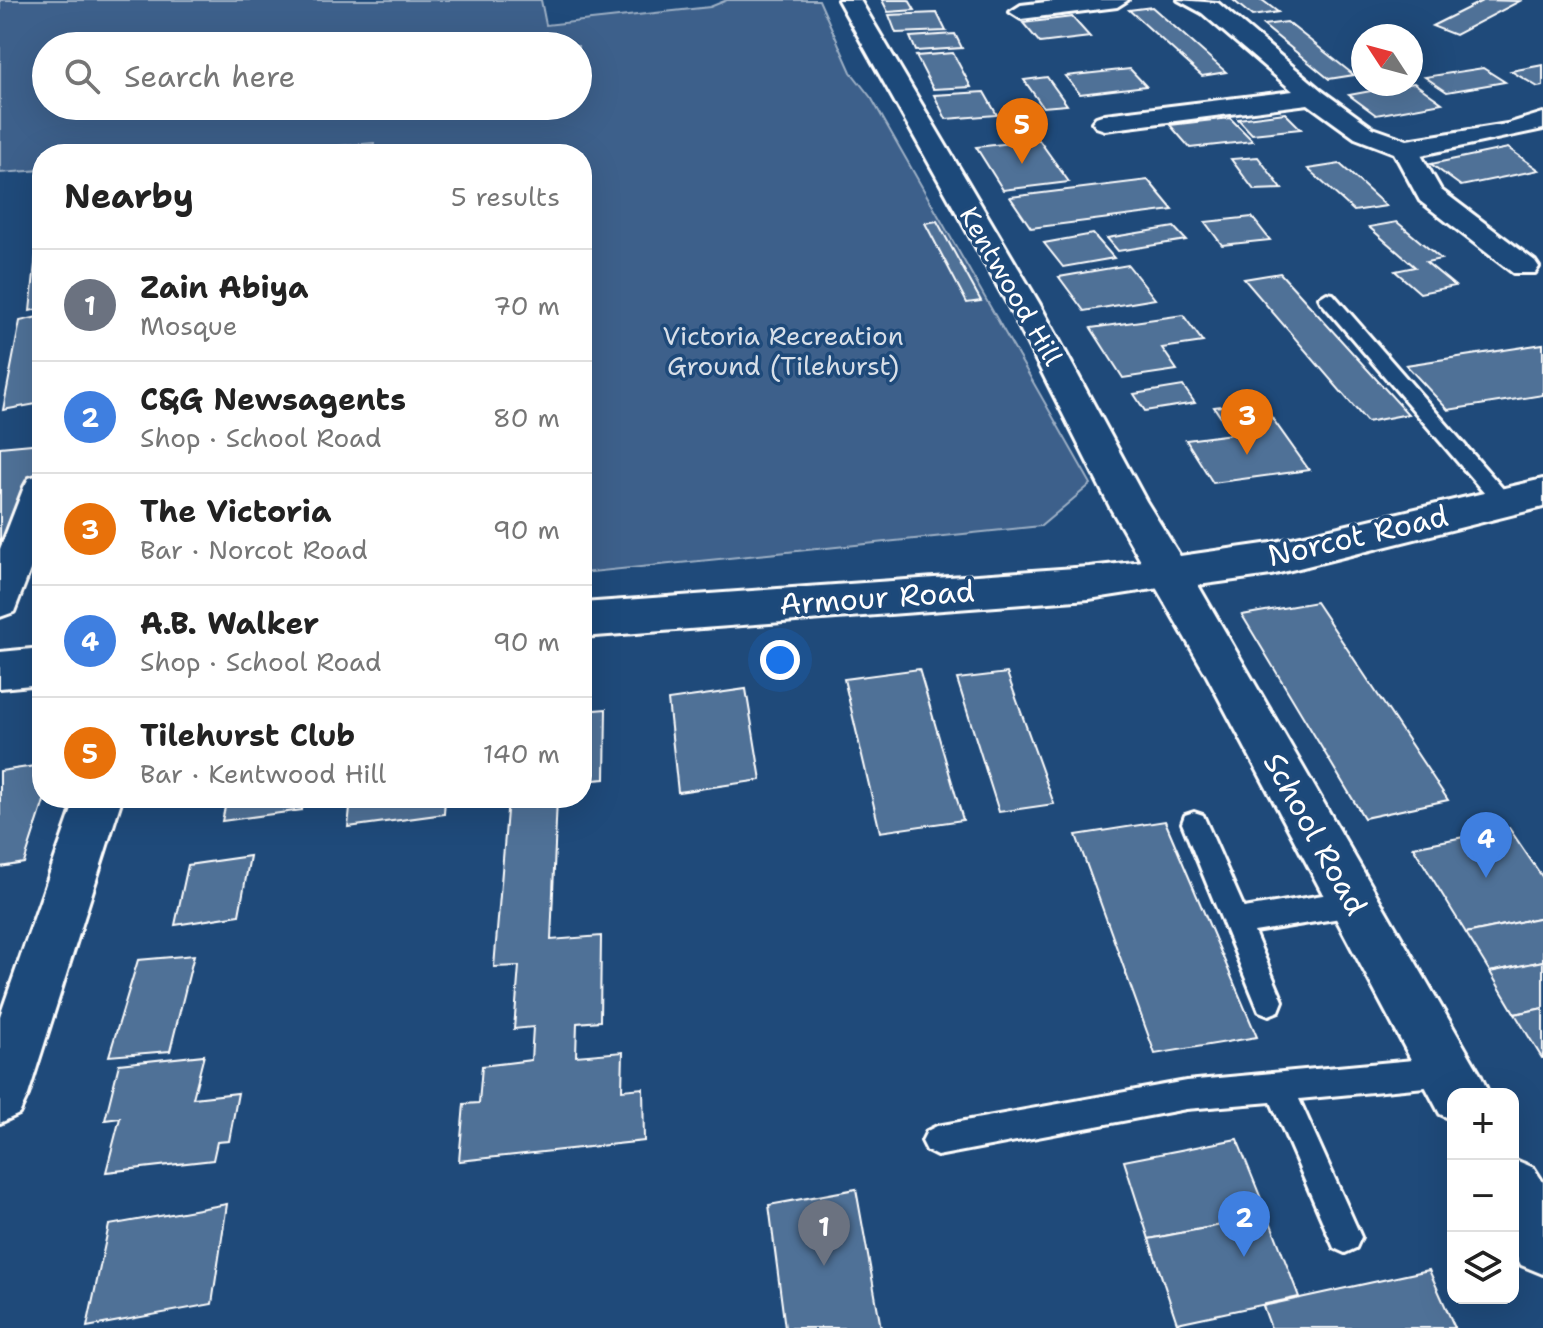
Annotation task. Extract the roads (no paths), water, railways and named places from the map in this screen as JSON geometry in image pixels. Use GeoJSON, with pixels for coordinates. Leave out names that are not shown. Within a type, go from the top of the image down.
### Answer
{"type":"FeatureCollection","features":[{"type":"Feature","properties":{"kind":"street","name":"Kentwood Hill"},"geometry":{"type":"LineString","coordinates":[[849,0],[1023,303],[1131,509],[1171,573]]}},
{"type":"Feature","properties":{"kind":"street"},"geometry":{"type":"LineString","coordinates":[[1021,12],[1117,0]]}},
{"type":"Feature","properties":{"kind":"street"},"geometry":{"type":"LineString","coordinates":[[1189,0],[1210,8],[1313,96],[1364,133],[1404,148],[1427,147],[1512,131],[1543,121]]}},
{"type":"Feature","properties":{"kind":"street"},"geometry":{"type":"LineString","coordinates":[[1105,122],[1313,96]]}},
{"type":"Feature","properties":{"kind":"street"},"geometry":{"type":"LineString","coordinates":[[1404,148],[1430,195],[1524,267]]}},
{"type":"Feature","properties":{"kind":"street","name":"Norcot Road"},"geometry":{"type":"LineString","coordinates":[[1171,573],[1271,559],[1543,493]]}},
{"type":"Feature","properties":{"kind":"street"},"geometry":{"type":"LineString","coordinates":[[0,601],[32,514]]}},
{"type":"Feature","properties":{"kind":"street","name":"Armour Road"},"geometry":{"type":"LineString","coordinates":[[592,619],[1089,583],[1171,573]]}},
{"type":"Feature","properties":{"kind":"street","name":"School Road"},"geometry":{"type":"LineString","coordinates":[[1171,573],[1453,1082]]}},
{"type":"Feature","properties":{"kind":"street"},"geometry":{"type":"LineString","coordinates":[[0,670],[32,667]]}},
{"type":"Feature","properties":{"kind":"street"},"geometry":{"type":"LineString","coordinates":[[0,1095],[96,808]]}},
{"type":"Feature","properties":{"kind":"street"},"geometry":{"type":"LineString","coordinates":[[1519,1200],[1543,1243]]}},
{"type":"Feature","properties":{"kind":"lane"},"geometry":{"type":"LineString","coordinates":[[1327,298],[1504,503]]}},
{"type":"Feature","properties":{"kind":"lane"},"geometry":{"type":"LineString","coordinates":[[1194,823],[1269,1001]]}},
{"type":"Feature","properties":{"kind":"lane"},"geometry":{"type":"LineString","coordinates":[[1237,922],[1353,903]]}},
{"type":"Feature","properties":{"kind":"lane"},"geometry":{"type":"LineString","coordinates":[[937,1141],[1186,1095],[1278,1084],[1453,1082]]}},
{"type":"Feature","properties":{"kind":"lane"},"geometry":{"type":"LineString","coordinates":[[1278,1084],[1345,1237]]}},
{"type":"Feature","properties":{"kind":"place","name":"Tilehurst Club"},"geometry":{"type":"Point","coordinates":[1022,164]}},
{"type":"Feature","properties":{"kind":"place","name":"The Victoria"},"geometry":{"type":"Point","coordinates":[1247,455]}},
{"type":"Feature","properties":{"kind":"place","name":"A.B. Walker"},"geometry":{"type":"Point","coordinates":[1486,878]}},
{"type":"Feature","properties":{"kind":"place","name":"C&G Newsagents"},"geometry":{"type":"Point","coordinates":[1244,1257]}},
{"type":"Feature","properties":{"kind":"place","name":"Zain Abiya"},"geometry":{"type":"Point","coordinates":[824,1266]}},
{"type":"Feature","properties":{"kind":"park label","name":"Victoria Recreation Ground (Tilehurst)"},"geometry":{"type":"Point","coordinates":[783,351]}}]}
